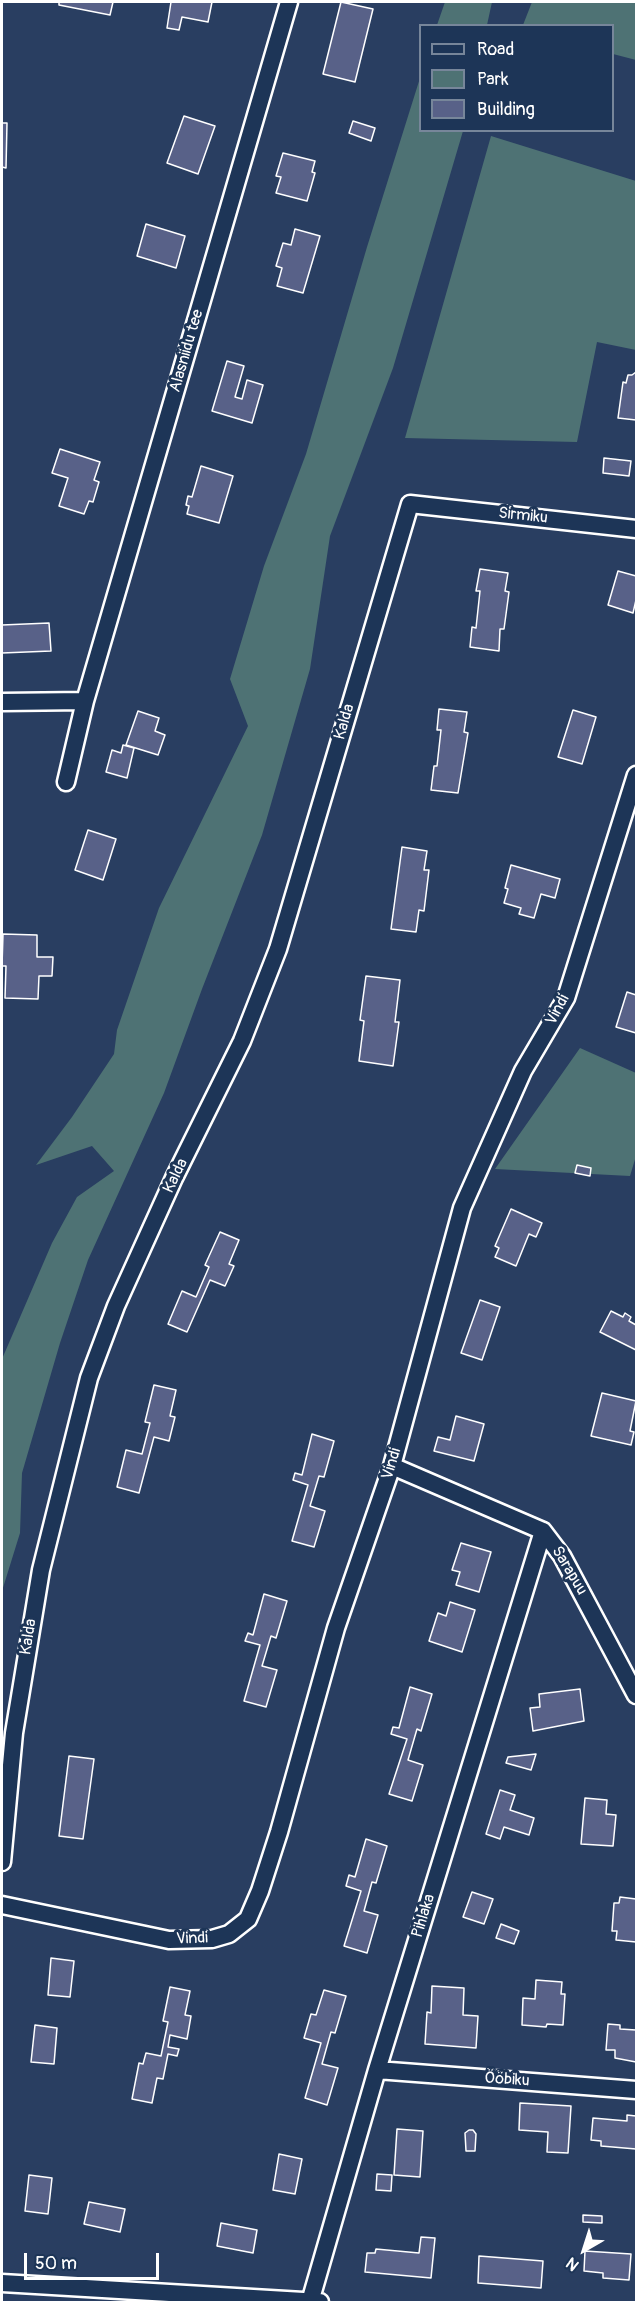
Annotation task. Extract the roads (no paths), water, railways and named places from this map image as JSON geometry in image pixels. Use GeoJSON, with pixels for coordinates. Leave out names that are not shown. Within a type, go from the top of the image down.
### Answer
{"type":"FeatureCollection","features":[{"type":"Feature","properties":{"kind":"street","name":"Alasniidu tee"},"geometry":{"type":"LineString","coordinates":[[66,782],[86,701],[289,2]]}},
{"type":"Feature","properties":{"kind":"street","name":"Sirmiku"},"geometry":{"type":"LineString","coordinates":[[410,504],[636,529]]}},
{"type":"Feature","properties":{"kind":"street","name":"Kalda"},"geometry":{"type":"LineString","coordinates":[[2,1862],[14,1733],[41,1570],[89,1378],[116,1306],[174,1178],[242,1041],[278,949],[410,504]]}},
{"type":"Feature","properties":{"kind":"street"},"geometry":{"type":"LineString","coordinates":[[2,702],[86,701]]}},
{"type":"Feature","properties":{"kind":"street","name":"Vindi"},"geometry":{"type":"LineString","coordinates":[[2,1905],[169,1940],[212,1940],[229,1934],[248,1919],[260,1891],[279,1832],[336,1628],[392,1466],[462,1209],[523,1071],[566,998],[636,775]]}},
{"type":"Feature","properties":{"kind":"street","name":"Sarapuu"},"geometry":{"type":"LineString","coordinates":[[392,1466],[543,1531],[562,1556],[636,1695]]}},
{"type":"Feature","properties":{"kind":"street","name":"Pihlaka"},"geometry":{"type":"LineString","coordinates":[[315,2302],[377,2070],[543,1531]]}},
{"type":"Feature","properties":{"kind":"street","name":"Ööbiku"},"geometry":{"type":"LineString","coordinates":[[377,2070],[636,2090]]}},
{"type":"Feature","properties":{"kind":"street"},"geometry":{"type":"LineString","coordinates":[[2,2283],[315,2302]]}}]}
